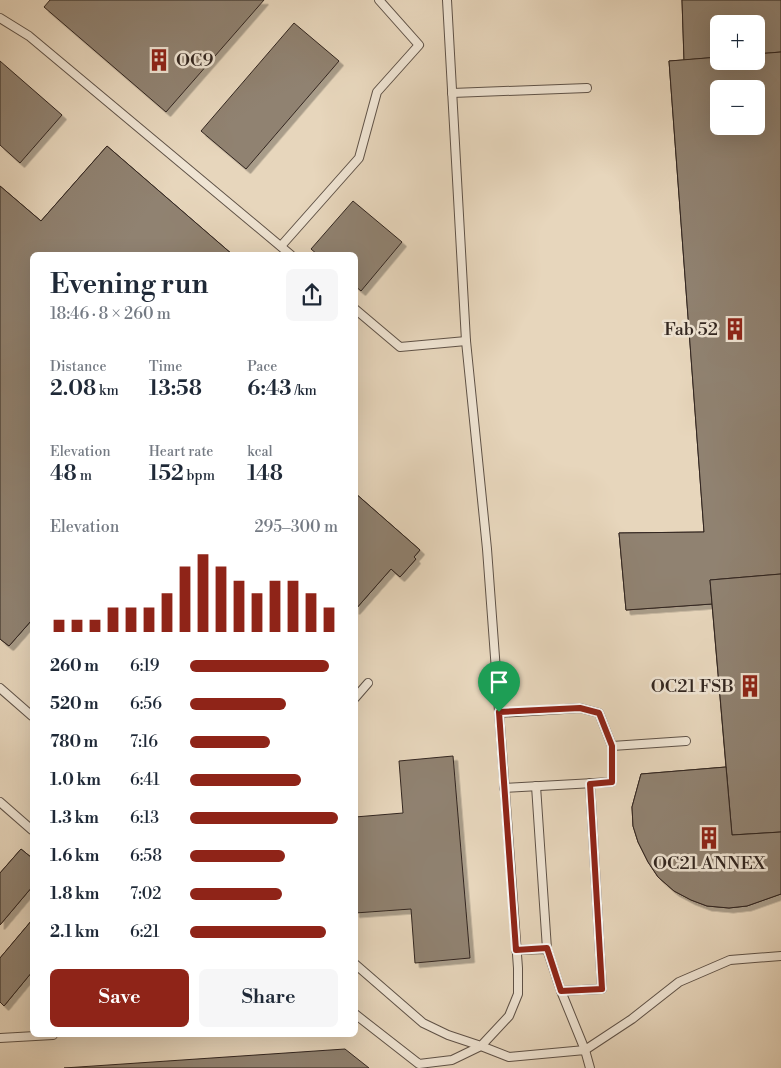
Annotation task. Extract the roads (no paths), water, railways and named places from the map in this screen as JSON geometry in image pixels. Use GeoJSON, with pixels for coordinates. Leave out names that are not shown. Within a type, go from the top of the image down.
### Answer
{"type":"FeatureCollection","features":[{"type":"Feature","properties":{"kind":"lane"},"geometry":{"type":"LineString","coordinates":[[282,246],[359,158],[377,92],[420,45],[379,0]]}},
{"type":"Feature","properties":{"kind":"lane"},"geometry":{"type":"LineString","coordinates":[[358,1016],[419,1064],[452,1060],[481,1046],[508,1016],[518,994],[487,549],[466,341],[447,0]]}},
{"type":"Feature","properties":{"kind":"lane"},"geometry":{"type":"LineString","coordinates":[[0,18],[29,36],[289,252]]}},
{"type":"Feature","properties":{"kind":"lane"},"geometry":{"type":"LineString","coordinates":[[452,93],[587,88]]}},
{"type":"Feature","properties":{"kind":"lane"},"geometry":{"type":"LineString","coordinates":[[358,312],[400,347],[466,341]]}},
{"type":"Feature","properties":{"kind":"lane"},"geometry":{"type":"LineString","coordinates":[[358,695],[368,683]]}},
{"type":"Feature","properties":{"kind":"lane"},"geometry":{"type":"LineString","coordinates":[[0,688],[30,714]]}},
{"type":"Feature","properties":{"kind":"lane"},"geometry":{"type":"LineString","coordinates":[[499,712],[580,708],[599,713],[612,746],[612,782],[504,788]]}},
{"type":"Feature","properties":{"kind":"lane"},"geometry":{"type":"LineString","coordinates":[[612,746],[686,741]]}},
{"type":"Feature","properties":{"kind":"lane"},"geometry":{"type":"LineString","coordinates":[[561,991],[602,989],[590,784]]}},
{"type":"Feature","properties":{"kind":"lane"},"geometry":{"type":"LineString","coordinates":[[536,786],[547,948],[561,991],[586,1050],[590,1068]]}},
{"type":"Feature","properties":{"kind":"lane"},"geometry":{"type":"LineString","coordinates":[[0,802],[30,828]]}},
{"type":"Feature","properties":{"kind":"lane"},"geometry":{"type":"LineString","coordinates":[[516,950],[547,948]]}},
{"type":"Feature","properties":{"kind":"lane"},"geometry":{"type":"LineString","coordinates":[[358,967],[423,1023],[448,1035],[509,1057],[586,1050],[632,1019],[679,982],[730,960],[781,956]]}},
{"type":"Feature","properties":{"kind":"lane"},"geometry":{"type":"LineString","coordinates":[[0,1038],[30,1036]]}},
{"type":"Feature","properties":{"kind":"place","name":"OC9"},"geometry":{"type":"Point","coordinates":[159,60]}},
{"type":"Feature","properties":{"kind":"place","name":"Fab 52"},"geometry":{"type":"Point","coordinates":[735,329]}},
{"type":"Feature","properties":{"kind":"place","name":"OC21 FSB"},"geometry":{"type":"Point","coordinates":[750,686]}},
{"type":"Feature","properties":{"kind":"place","name":"OC21 ANNEX"},"geometry":{"type":"Point","coordinates":[709,838]}}]}
